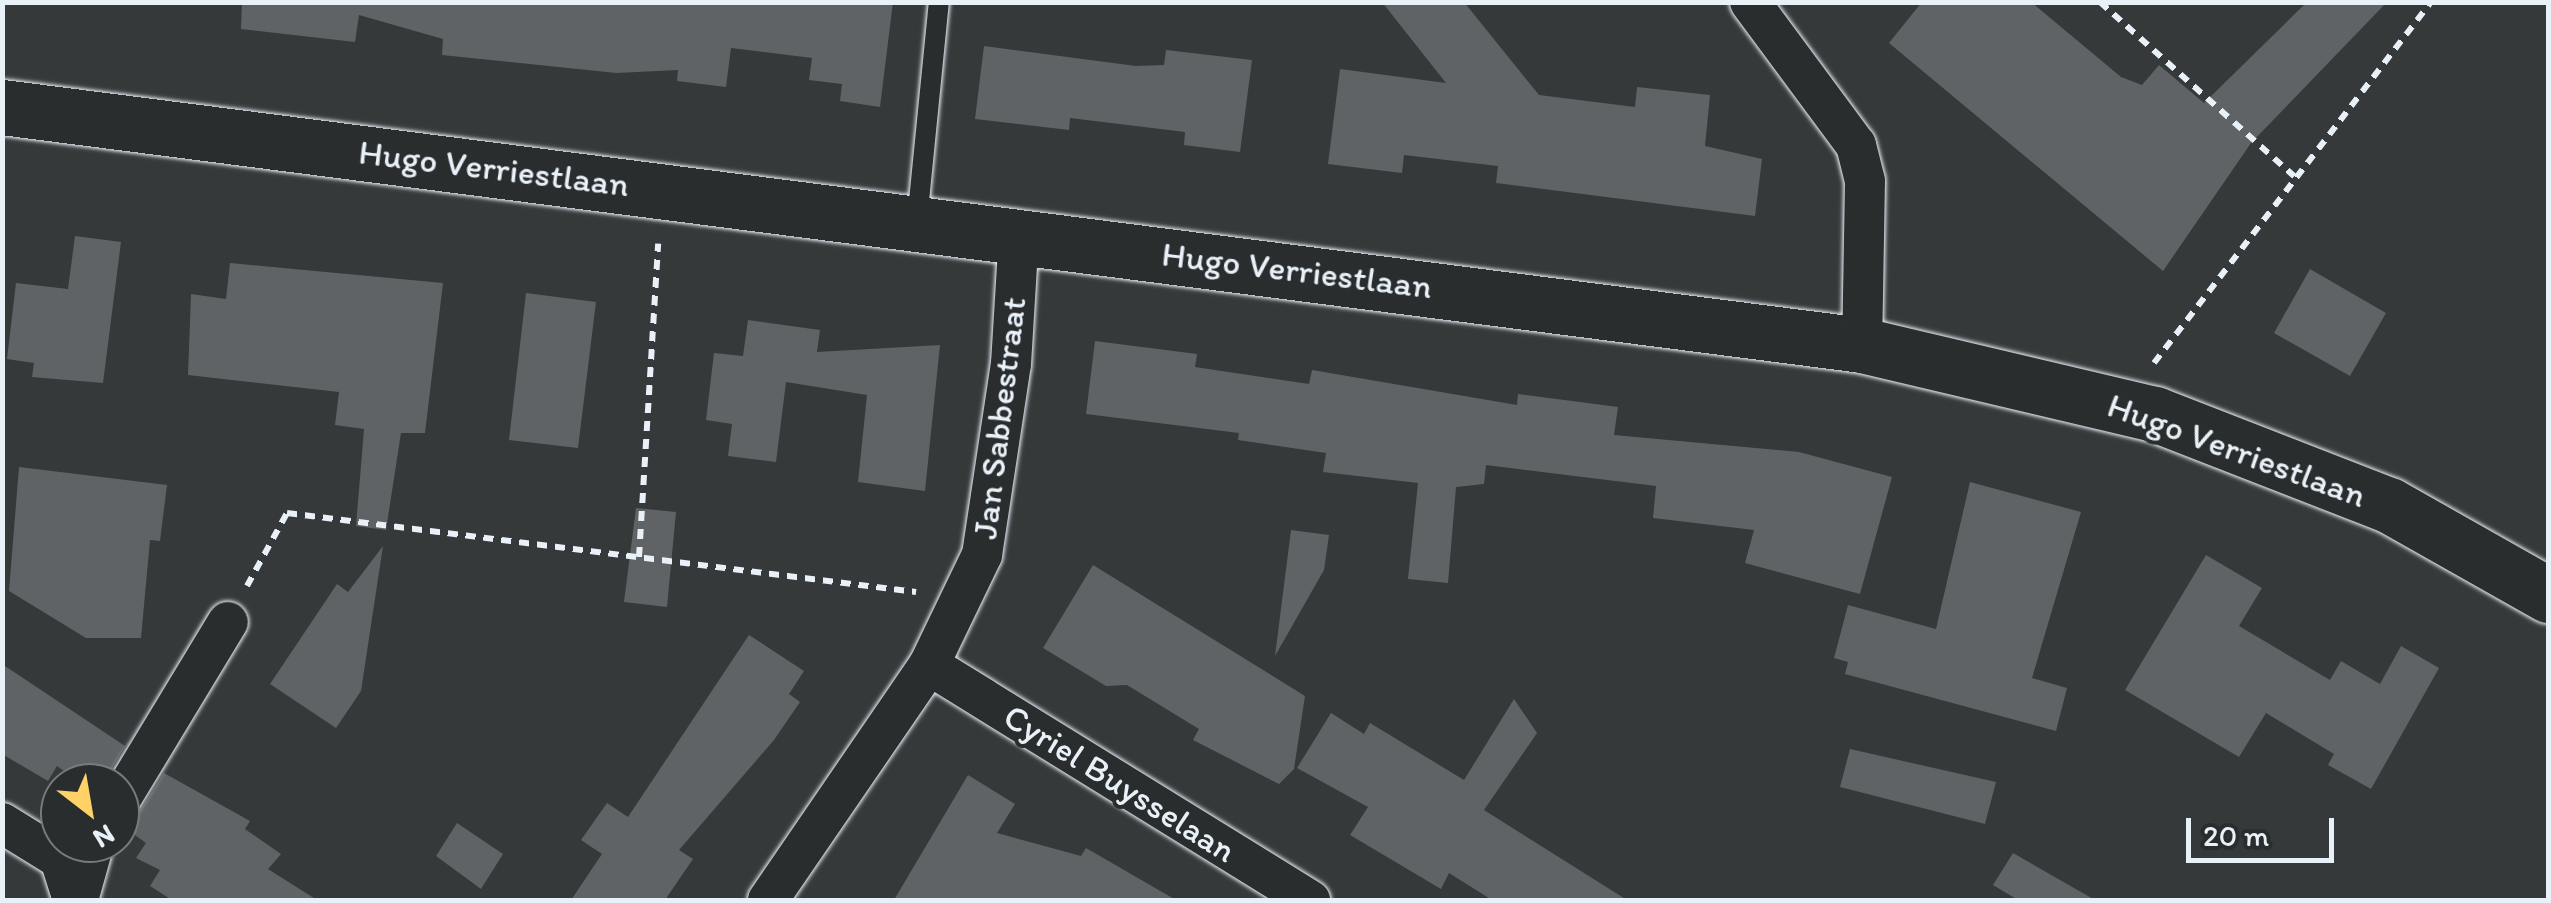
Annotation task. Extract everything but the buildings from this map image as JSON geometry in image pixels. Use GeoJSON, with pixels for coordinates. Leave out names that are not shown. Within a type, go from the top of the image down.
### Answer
{"type":"FeatureCollection","features":[{"type":"Feature","properties":{"kind":"street"},"geometry":{"type":"LineString","coordinates":[[1774,11],[1856,145],[1865,180],[1862,345]]}},
{"type":"Feature","properties":{"kind":"street","name":"Hugo Verriestlaan"},"geometry":{"type":"LineString","coordinates":[[2,108],[1019,234],[1862,345],[2123,404],[2388,505],[2548,595]]}},
{"type":"Feature","properties":{"kind":"street","name":"Jan Sabbestraat"},"geometry":{"type":"LineString","coordinates":[[768,900],[929,665],[982,555],[1011,364],[1019,234]]}},
{"type":"Feature","properties":{"kind":"street"},"geometry":{"type":"LineString","coordinates":[[140,767],[228,622]]}},
{"type":"Feature","properties":{"kind":"street","name":"Cyriel Buysselaan"},"geometry":{"type":"LineString","coordinates":[[929,665],[1310,900]]}},
{"type":"Feature","properties":{"kind":"street"},"geometry":{"type":"LineString","coordinates":[[2,823],[60,859],[75,900]]}},
{"type":"Feature","properties":{"kind":"street"},"geometry":{"type":"LineString","coordinates":[[75,900],[87,863]]}},
{"type":"Feature","properties":{"kind":"lane"},"geometry":{"type":"LineString","coordinates":[[916,222],[939,2]]}},
{"type":"Feature","properties":{"kind":"path"},"geometry":{"type":"LineString","coordinates":[[2100,2],[2294,176]]}},
{"type":"Feature","properties":{"kind":"path"},"geometry":{"type":"LineString","coordinates":[[2123,404],[2431,2]]}},
{"type":"Feature","properties":{"kind":"path"},"geometry":{"type":"LineString","coordinates":[[639,557],[652,410],[642,402],[663,189]]}},
{"type":"Feature","properties":{"kind":"path"},"geometry":{"type":"LineString","coordinates":[[228,622],[287,513],[961,598]]}}]}
